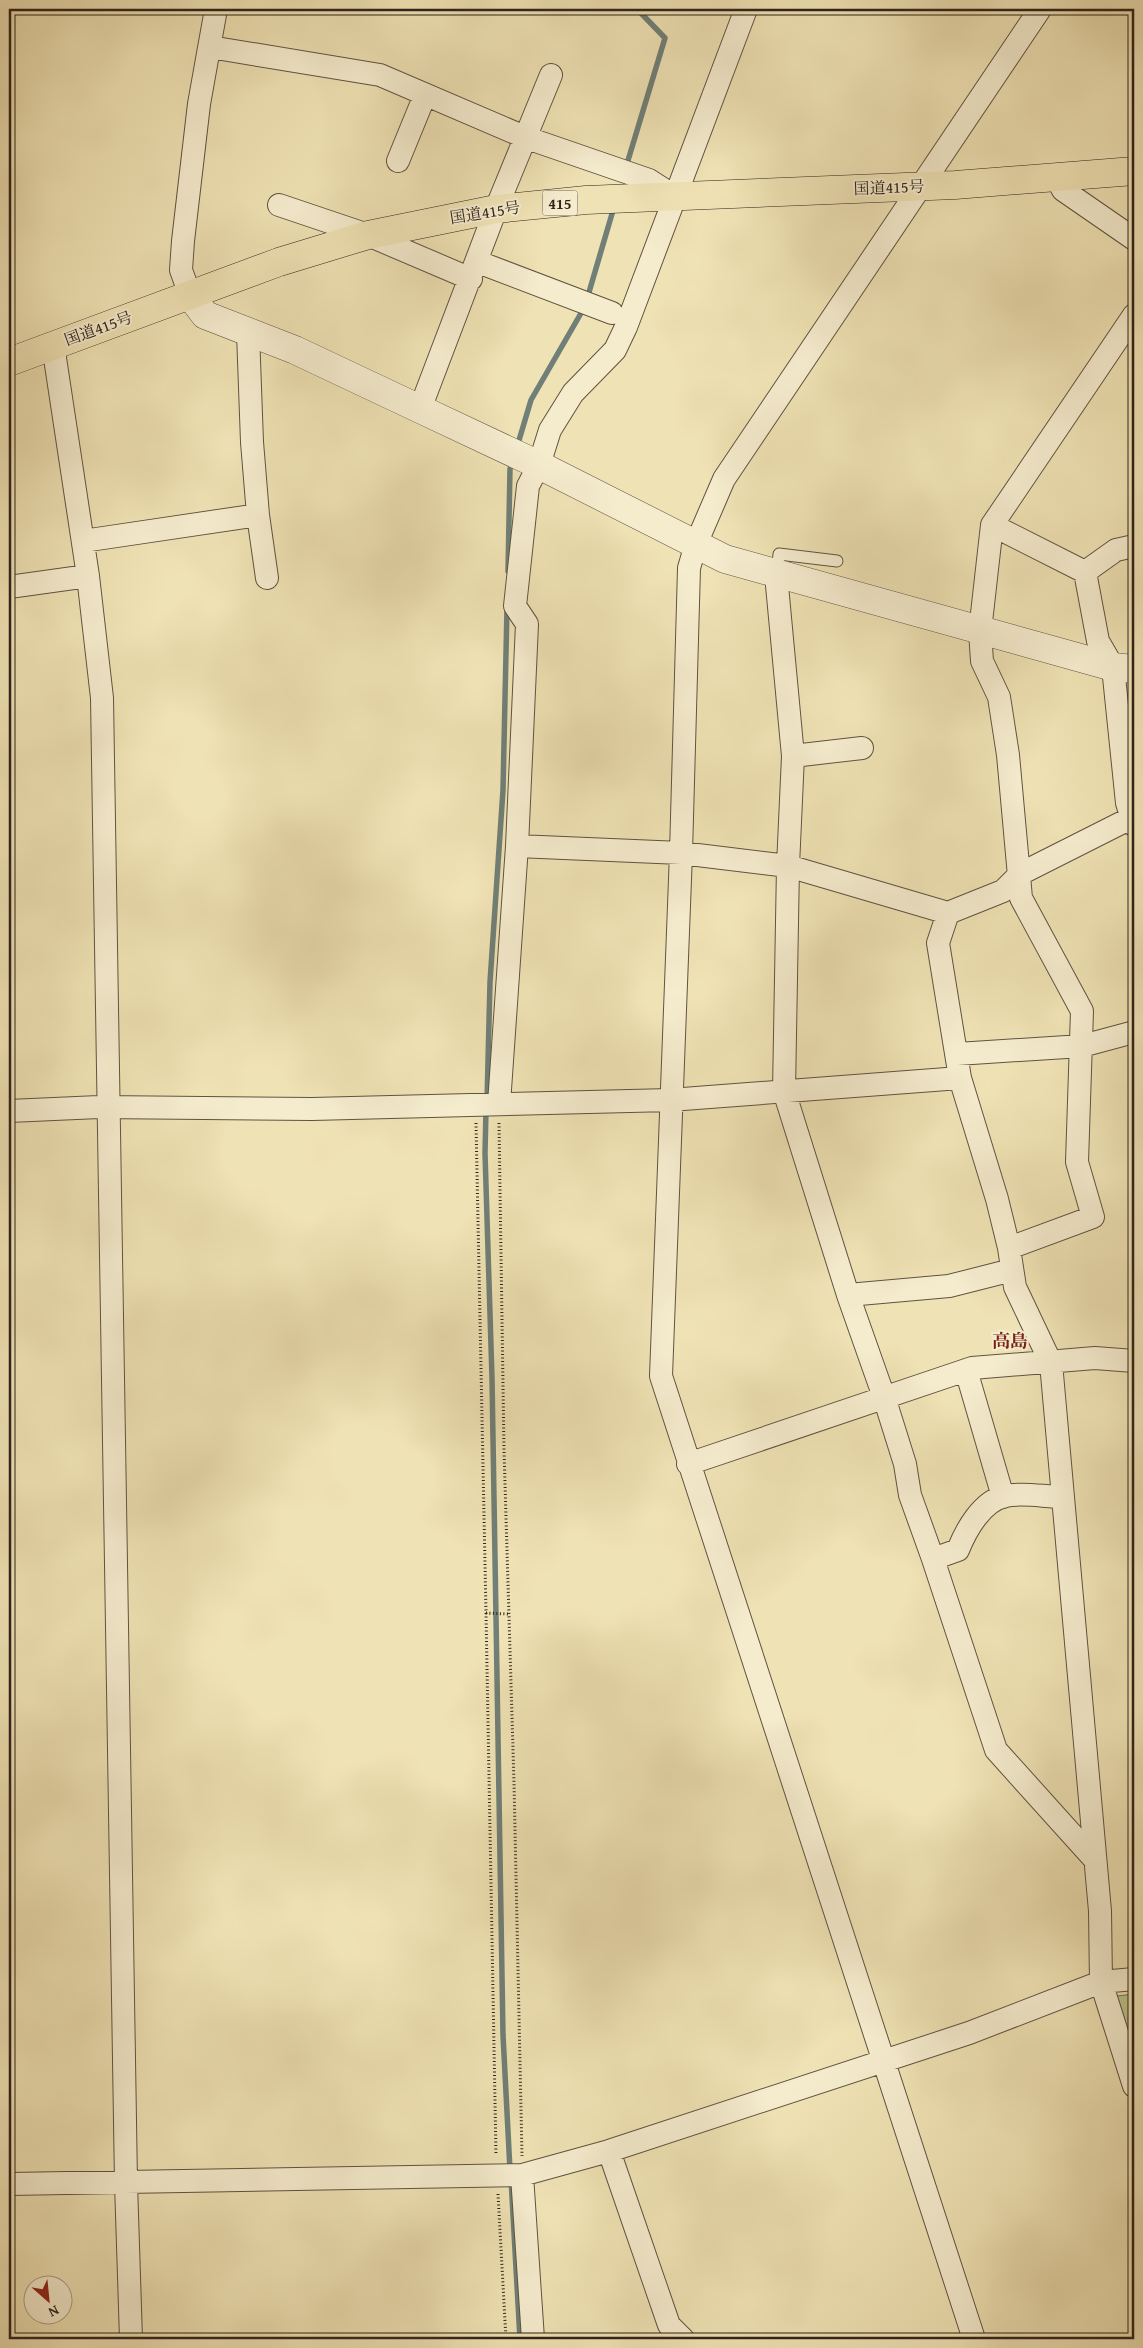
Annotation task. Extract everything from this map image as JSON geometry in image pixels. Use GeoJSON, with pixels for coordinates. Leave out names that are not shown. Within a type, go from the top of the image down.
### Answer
{"type":"FeatureCollection","features":[{"type":"Feature","properties":{"kind":"highway","name":"国道415号"},"geometry":{"type":"LineString","coordinates":[[9,362],[279,262],[368,235],[496,209],[586,200],[921,186],[1134,171]]}},
{"type":"Feature","properties":{"kind":"street"},"geometry":{"type":"LineString","coordinates":[[216,9],[199,104],[182,241],[181,270],[190,295],[205,315],[295,350],[539,465],[725,559],[776,575],[980,631],[1124,668]]}},
{"type":"Feature","properties":{"kind":"street"},"geometry":{"type":"LineString","coordinates":[[499,1104],[517,846],[527,624],[515,606],[528,486],[539,465],[550,430],[573,394],[615,350],[626,326],[746,9]]}},
{"type":"Feature","properties":{"kind":"street"},"geometry":{"type":"LineString","coordinates":[[974,2339],[688,1464],[661,1376],[670,1100],[681,853],[689,568],[696,544],[724,479],[1040,9]]}},
{"type":"Feature","properties":{"kind":"street"},"geometry":{"type":"LineString","coordinates":[[210,47],[380,76],[527,138],[649,180],[674,196]]}},
{"type":"Feature","properties":{"kind":"street"},"geometry":{"type":"LineString","coordinates":[[420,409],[475,270],[496,209],[527,138],[551,75]]}},
{"type":"Feature","properties":{"kind":"street"},"geometry":{"type":"LineString","coordinates":[[398,161],[425,95]]}},
{"type":"Feature","properties":{"kind":"street"},"geometry":{"type":"LineString","coordinates":[[1056,177],[1063,190],[1134,240]]}},
{"type":"Feature","properties":{"kind":"street"},"geometry":{"type":"LineString","coordinates":[[279,205],[612,313]]}},
{"type":"Feature","properties":{"kind":"street"},"geometry":{"type":"LineString","coordinates":[[848,1295],[949,1286],[1010,1259],[1093,1217],[1077,1162],[1082,1012],[1021,898],[1008,755],[999,697],[982,660],[980,631],[992,525],[1134,315]]}},
{"type":"Feature","properties":{"kind":"street"},"geometry":{"type":"LineString","coordinates":[[248,333],[252,442],[258,515],[267,578]]}},
{"type":"Feature","properties":{"kind":"street"},"geometry":{"type":"LineString","coordinates":[[53,345],[88,576],[102,698],[126,2183],[131,2339]]}},
{"type":"Feature","properties":{"kind":"street"},"geometry":{"type":"LineString","coordinates":[[83,541],[258,515]]}},
{"type":"Feature","properties":{"kind":"street"},"geometry":{"type":"LineString","coordinates":[[992,525],[1085,572]]}},
{"type":"Feature","properties":{"kind":"street"},"geometry":{"type":"LineString","coordinates":[[1085,572],[1116,550],[1134,546]]}},
{"type":"Feature","properties":{"kind":"street"},"geometry":{"type":"LineString","coordinates":[[517,846],[681,853],[788,866],[948,913],[1004,891],[1020,874],[1133,821],[1127,803],[1124,668],[1098,641],[1085,572]]}},
{"type":"Feature","properties":{"kind":"street"},"geometry":{"type":"LineString","coordinates":[[776,575],[793,756],[788,866],[784,1091],[848,1295],[884,1397],[905,1464],[910,1495],[996,1750],[1095,1860]]}},
{"type":"Feature","properties":{"kind":"street"},"geometry":{"type":"LineString","coordinates":[[9,587],[88,576]]}},
{"type":"Feature","properties":{"kind":"street"},"geometry":{"type":"LineString","coordinates":[[793,756],[862,748]]}},
{"type":"Feature","properties":{"kind":"street"},"geometry":{"type":"LineString","coordinates":[[948,913],[938,943],[960,1078],[997,1199],[1015,1287],[1051,1363],[1100,1911],[1101,1982],[1134,2086]]}},
{"type":"Feature","properties":{"kind":"street"},"geometry":{"type":"LineString","coordinates":[[957,1054],[1049,1050],[1082,1046],[1134,1032]]}},
{"type":"Feature","properties":{"kind":"street"},"geometry":{"type":"LineString","coordinates":[[9,1111],[109,1107],[312,1109],[670,1100],[960,1078]]}},
{"type":"Feature","properties":{"kind":"street"},"geometry":{"type":"LineString","coordinates":[[688,1464],[966,1370],[1095,1358],[1134,1361]]}},
{"type":"Feature","properties":{"kind":"street"},"geometry":{"type":"LineString","coordinates":[[966,1370],[1003,1497]]}},
{"type":"Feature","properties":{"kind":"street"},"geometry":{"type":"LineString","coordinates":[[933,1560],[958,1550],[965,1533],[979,1515],[996,1499],[1003,1497],[1063,1497]]}},
{"type":"Feature","properties":{"kind":"street"},"geometry":{"type":"LineString","coordinates":[[9,2184],[522,2175],[609,2150],[884,2059],[969,2033],[1101,1982],[1134,1980]]}},
{"type":"Feature","properties":{"kind":"street"},"geometry":{"type":"LineString","coordinates":[[609,2150],[669,2325],[683,2339]]}},
{"type":"Feature","properties":{"kind":"street"},"geometry":{"type":"LineString","coordinates":[[522,2175],[533,2339]]}},
{"type":"Feature","properties":{"kind":"lane"},"geometry":{"type":"LineString","coordinates":[[776,575],[779,554],[837,561]]}},
{"type":"Feature","properties":{"kind":"path"},"geometry":{"type":"LineString","coordinates":[[499,1104],[508,1614],[514,1783],[518,2069],[522,2175]]}},
{"type":"Feature","properties":{"kind":"path"},"geometry":{"type":"LineString","coordinates":[[476,1105],[496,2176],[506,2339]]}},
{"type":"Feature","properties":{"kind":"path"},"geometry":{"type":"LineString","coordinates":[[486,1614],[508,1614]]}},
{"type":"Feature","properties":{"kind":"green space"},"geometry":{"type":"Polygon","coordinates":[[[1134,1994],[1134,2049],[1117,1996],[1134,1994]]]}},
{"type":"Feature","properties":{"kind":"waterway"},"geometry":{"type":"LineString","coordinates":[[626,167],[665,38],[637,9]]}},
{"type":"Feature","properties":{"kind":"waterway"},"geometry":{"type":"LineString","coordinates":[[587,299],[614,207]]}},
{"type":"Feature","properties":{"kind":"waterway"},"geometry":{"type":"LineString","coordinates":[[517,447],[531,400],[584,308]]}},
{"type":"Feature","properties":{"kind":"waterway"},"geometry":{"type":"LineString","coordinates":[[508,571],[510,469],[513,461]]}},
{"type":"Feature","properties":{"kind":"waterway"},"geometry":{"type":"LineString","coordinates":[[487,1101],[490,982],[503,790],[507,608]]}},
{"type":"Feature","properties":{"kind":"waterway"},"geometry":{"type":"LineString","coordinates":[[486,1110],[485,1153],[492,1378],[503,2035],[510,2170]]}},
{"type":"Feature","properties":{"kind":"waterway"},"geometry":{"type":"LineString","coordinates":[[511,2179],[520,2339]]}},
{"type":"Feature","properties":{"kind":"district","name":"高島"},"geometry":{"type":"Point","coordinates":[1010,1340]}}]}
